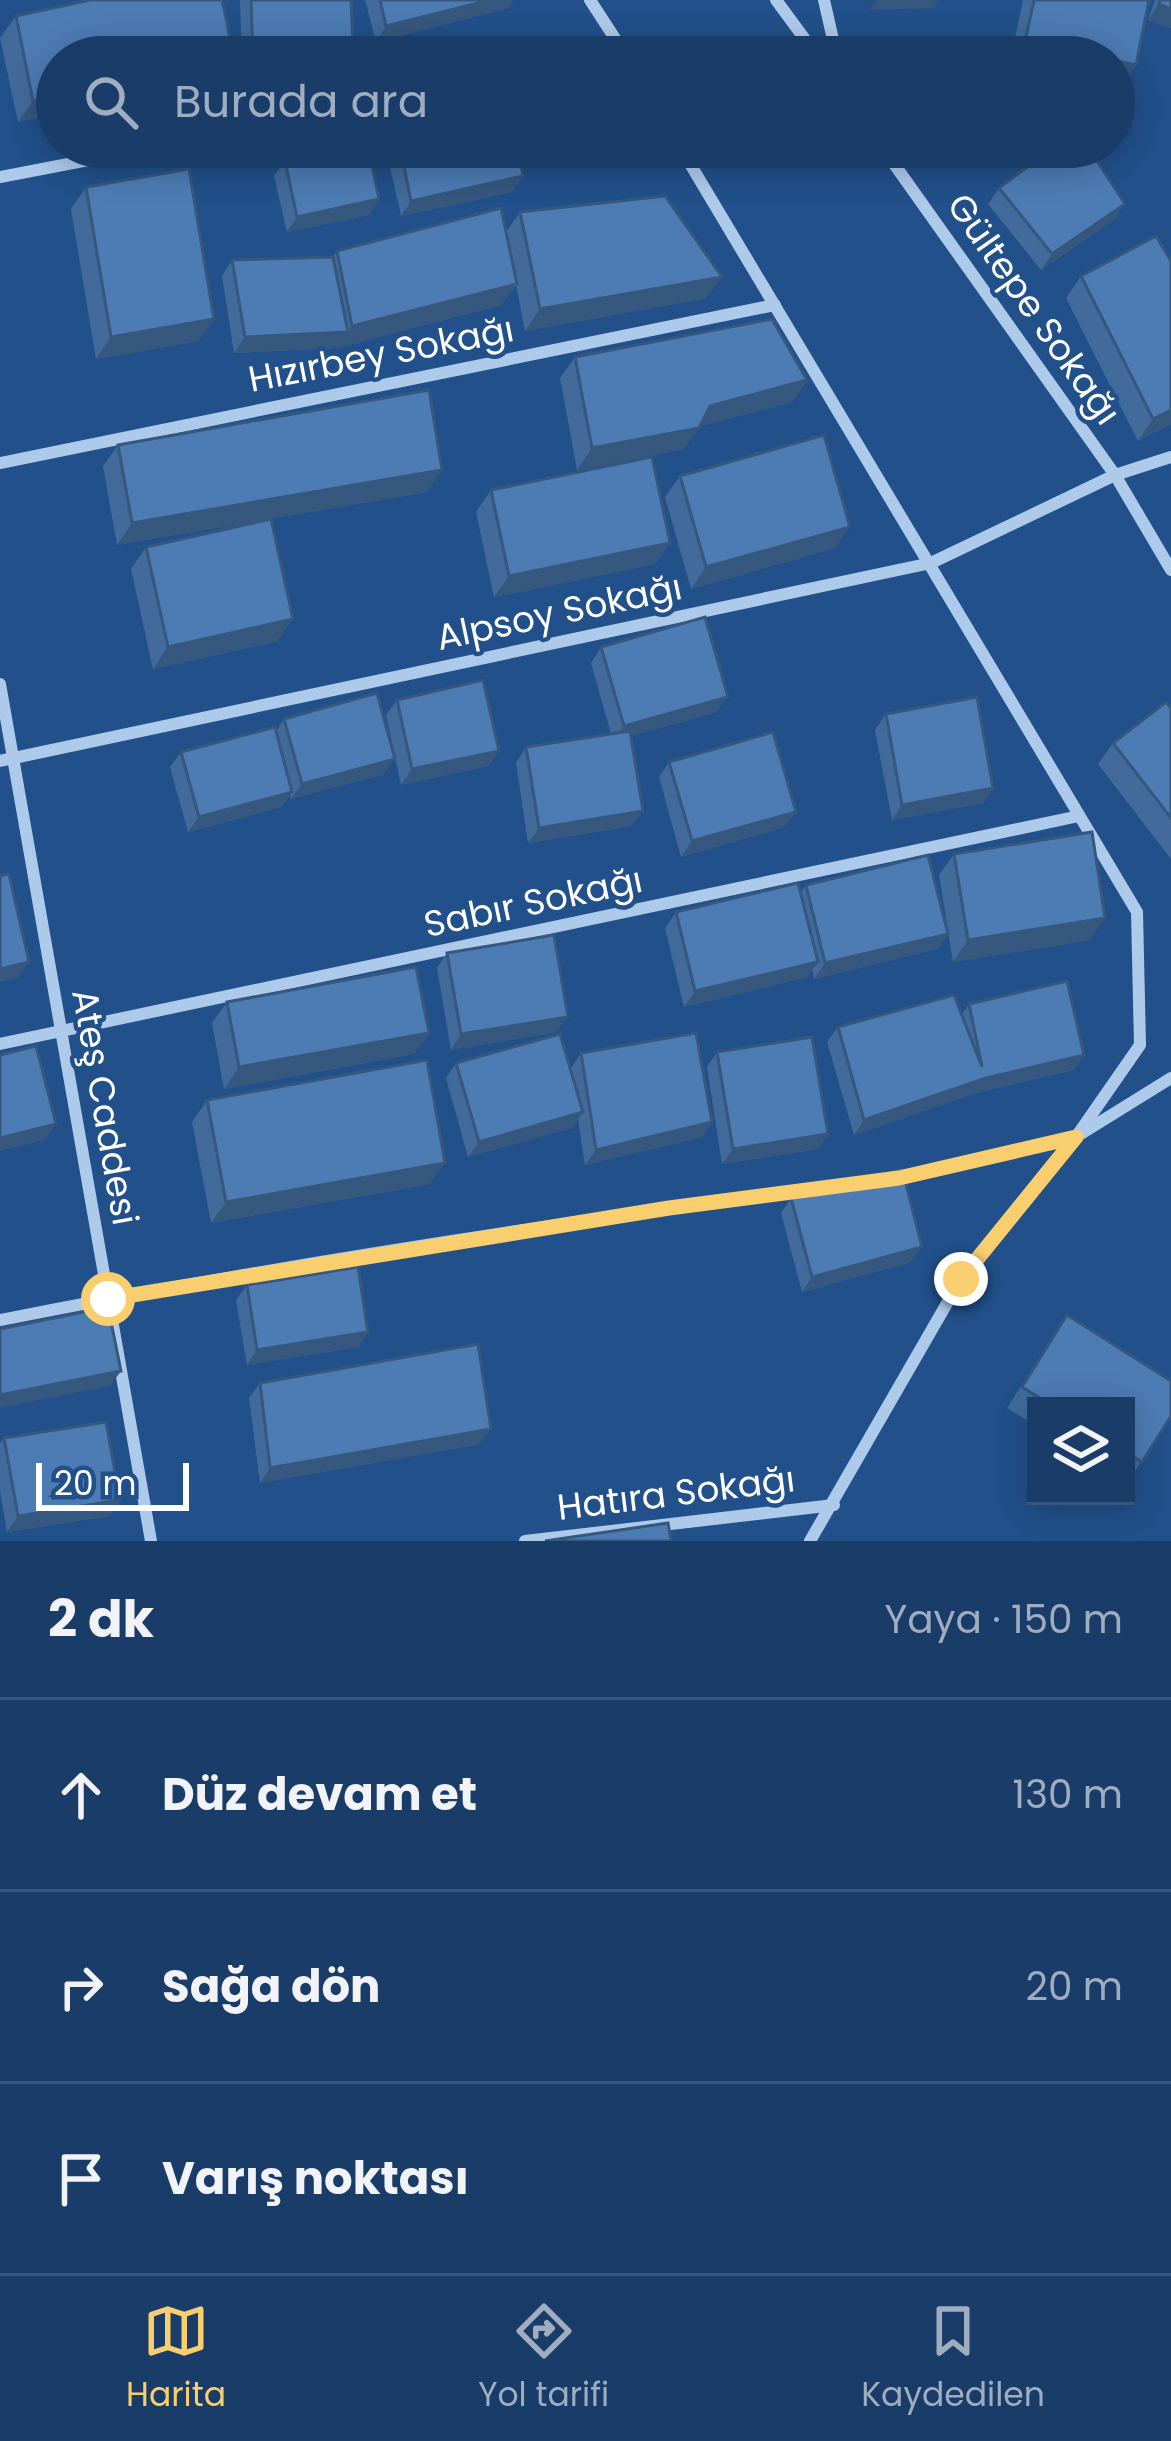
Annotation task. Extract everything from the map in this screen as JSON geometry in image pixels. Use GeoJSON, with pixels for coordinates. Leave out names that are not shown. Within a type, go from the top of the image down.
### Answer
{"type":"FeatureCollection","features":[{"type":"Feature","properties":{"kind":"street"},"geometry":{"type":"LineString","coordinates":[[590,0],[614,36]]}},
{"type":"Feature","properties":{"kind":"street"},"geometry":{"type":"LineString","coordinates":[[776,0],[803,36]]}},
{"type":"Feature","properties":{"kind":"street"},"geometry":{"type":"LineString","coordinates":[[824,0],[832,36]]}},
{"type":"Feature","properties":{"kind":"street"},"geometry":{"type":"LineString","coordinates":[[0,177],[46,168]]}},
{"type":"Feature","properties":{"kind":"street"},"geometry":{"type":"LineString","coordinates":[[693,168],[1137,912],[1140,1045],[1076,1137],[961,1279],[809,1541]]}},
{"type":"Feature","properties":{"kind":"street","name":"Gültepe Sokağı"},"geometry":{"type":"LineString","coordinates":[[897,168],[1115,476],[1171,570]]}},
{"type":"Feature","properties":{"kind":"street","name":"Hızırbey Sokağı"},"geometry":{"type":"LineString","coordinates":[[0,463],[775,305]]}},
{"type":"Feature","properties":{"kind":"street","name":"Alpsoy Sokağı"},"geometry":{"type":"LineString","coordinates":[[7,760],[931,563],[1115,476],[1171,457]]}},
{"type":"Feature","properties":{"kind":"street","name":"Ateş Caddesi"},"geometry":{"type":"LineString","coordinates":[[0,684],[7,760],[62,1033],[151,1541]]}},
{"type":"Feature","properties":{"kind":"street","name":"Sabır Sokağı"},"geometry":{"type":"LineString","coordinates":[[0,1044],[1079,816]]}},
{"type":"Feature","properties":{"kind":"street"},"geometry":{"type":"LineString","coordinates":[[0,1320],[669,1208],[899,1178],[1076,1137],[1171,1078]]}},
{"type":"Feature","properties":{"kind":"street","name":"Hatıra Sokağı"},"geometry":{"type":"LineString","coordinates":[[525,1541],[834,1504]]}},
{"type":"Feature","properties":{"kind":"building"},"geometry":{"type":"Polygon","coordinates":[[[90,0],[222,0],[230,36],[36,36],[33,101],[16,16],[90,0]]]}},
{"type":"Feature","properties":{"kind":"building"},"geometry":{"type":"Polygon","coordinates":[[[251,0],[351,0],[352,36],[252,36],[251,0]]]}},
{"type":"Feature","properties":{"kind":"building"},"geometry":{"type":"Polygon","coordinates":[[[380,0],[490,0],[386,26],[380,0]]]}},
{"type":"Feature","properties":{"kind":"building"},"geometry":{"type":"Polygon","coordinates":[[[1034,0],[1149,0],[1136,65],[1135,36],[1026,36],[1034,0]]]}},
{"type":"Feature","properties":{"kind":"building"},"geometry":{"type":"Polygon","coordinates":[[[286,168],[372,168],[379,199],[297,217],[286,168]]]}},
{"type":"Feature","properties":{"kind":"building"},"geometry":{"type":"Polygon","coordinates":[[[404,168],[521,168],[523,176],[411,201],[404,168]]]}},
{"type":"Feature","properties":{"kind":"building"},"geometry":{"type":"Polygon","coordinates":[[[1026,168],[1102,168],[1125,204],[1052,254],[999,188],[1026,168]]]}},
{"type":"Feature","properties":{"kind":"building"},"geometry":{"type":"Polygon","coordinates":[[[189,169],[214,319],[111,337],[86,187],[189,169]]]}},
{"type":"Feature","properties":{"kind":"building"},"geometry":{"type":"Polygon","coordinates":[[[665,196],[722,277],[540,309],[520,212],[665,196]]]}},
{"type":"Feature","properties":{"kind":"building"},"geometry":{"type":"Polygon","coordinates":[[[501,208],[517,284],[352,326],[337,251],[501,208]]]}},
{"type":"Feature","properties":{"kind":"building"},"geometry":{"type":"Polygon","coordinates":[[[1156,236],[1171,261],[1171,410],[1153,419],[1081,276],[1156,236]]]}},
{"type":"Feature","properties":{"kind":"building"},"geometry":{"type":"Polygon","coordinates":[[[333,257],[348,332],[245,337],[232,260],[333,257]]]}},
{"type":"Feature","properties":{"kind":"building"},"geometry":{"type":"Polygon","coordinates":[[[772,319],[807,380],[710,406],[699,428],[592,448],[575,357],[772,319]]]}},
{"type":"Feature","properties":{"kind":"building"},"geometry":{"type":"Polygon","coordinates":[[[429,390],[442,470],[132,523],[118,445],[429,390]]]}},
{"type":"Feature","properties":{"kind":"building"},"geometry":{"type":"Polygon","coordinates":[[[824,435],[850,527],[706,567],[680,476],[824,435]]]}},
{"type":"Feature","properties":{"kind":"building"},"geometry":{"type":"Polygon","coordinates":[[[652,457],[670,543],[509,576],[491,490],[652,457]]]}},
{"type":"Feature","properties":{"kind":"building"},"geometry":{"type":"Polygon","coordinates":[[[271,519],[293,619],[168,647],[146,547],[271,519]]]}},
{"type":"Feature","properties":{"kind":"building"},"geometry":{"type":"Polygon","coordinates":[[[705,617],[728,697],[624,726],[601,647],[705,617]]]}},
{"type":"Feature","properties":{"kind":"building"},"geometry":{"type":"Polygon","coordinates":[[[483,680],[499,751],[412,769],[397,700],[483,680]]]}},
{"type":"Feature","properties":{"kind":"building"},"geometry":{"type":"Polygon","coordinates":[[[377,693],[395,759],[302,784],[284,719],[377,693]]]}},
{"type":"Feature","properties":{"kind":"building"},"geometry":{"type":"Polygon","coordinates":[[[977,697],[993,788],[902,805],[886,714],[977,697]]]}},
{"type":"Feature","properties":{"kind":"building"},"geometry":{"type":"Polygon","coordinates":[[[1166,702],[1171,708],[1171,818],[1113,743],[1166,702]]]}},
{"type":"Feature","properties":{"kind":"building"},"geometry":{"type":"Polygon","coordinates":[[[275,727],[292,792],[199,817],[181,752],[275,727]]]}},
{"type":"Feature","properties":{"kind":"building"},"geometry":{"type":"Polygon","coordinates":[[[630,731],[643,811],[539,828],[526,747],[630,731]]]}},
{"type":"Feature","properties":{"kind":"building"},"geometry":{"type":"Polygon","coordinates":[[[773,732],[796,812],[692,841],[669,762],[773,732]]]}},
{"type":"Feature","properties":{"kind":"building"},"geometry":{"type":"Polygon","coordinates":[[[1092,832],[1105,918],[968,940],[954,854],[1092,832]]]}},
{"type":"Feature","properties":{"kind":"building"},"geometry":{"type":"Polygon","coordinates":[[[928,855],[948,934],[825,963],[806,885],[928,855]]]}},
{"type":"Feature","properties":{"kind":"building"},"geometry":{"type":"Polygon","coordinates":[[[9,874],[29,962],[0,969],[0,876],[9,874]]]}},
{"type":"Feature","properties":{"kind":"building"},"geometry":{"type":"Polygon","coordinates":[[[798,883],[818,962],[695,991],[676,912],[798,883]]]}},
{"type":"Feature","properties":{"kind":"building"},"geometry":{"type":"Polygon","coordinates":[[[554,935],[568,1017],[461,1034],[447,953],[554,935]]]}},
{"type":"Feature","properties":{"kind":"building"},"geometry":{"type":"Polygon","coordinates":[[[416,967],[429,1033],[239,1067],[227,1002],[416,967]]]}},
{"type":"Feature","properties":{"kind":"building"},"geometry":{"type":"Polygon","coordinates":[[[1067,981],[1084,1055],[986,1078],[864,1120],[838,1027],[954,995],[982,1067],[969,1004],[1067,981]]]}},
{"type":"Feature","properties":{"kind":"building"},"geometry":{"type":"Polygon","coordinates":[[[696,1033],[712,1122],[596,1150],[581,1053],[696,1033]]]}},
{"type":"Feature","properties":{"kind":"building"},"geometry":{"type":"Polygon","coordinates":[[[560,1034],[583,1112],[479,1142],[456,1063],[560,1034]]]}},
{"type":"Feature","properties":{"kind":"building"},"geometry":{"type":"Polygon","coordinates":[[[812,1037],[828,1134],[733,1149],[717,1052],[812,1037]]]}},
{"type":"Feature","properties":{"kind":"building"},"geometry":{"type":"Polygon","coordinates":[[[36,1046],[56,1124],[0,1138],[0,1055],[36,1046]]]}},
{"type":"Feature","properties":{"kind":"building"},"geometry":{"type":"Polygon","coordinates":[[[427,1060],[445,1163],[226,1202],[207,1100],[427,1060]]]}},
{"type":"Feature","properties":{"kind":"building"},"geometry":{"type":"Polygon","coordinates":[[[902,1169],[922,1247],[812,1277],[791,1198],[902,1169]]]}},
{"type":"Feature","properties":{"kind":"building"},"geometry":{"type":"Polygon","coordinates":[[[358,1267],[368,1332],[257,1350],[247,1285],[358,1267]]]}},
{"type":"Feature","properties":{"kind":"building"},"geometry":{"type":"Polygon","coordinates":[[[108,1307],[121,1371],[0,1395],[0,1329],[108,1307]]]}},
{"type":"Feature","properties":{"kind":"building"},"geometry":{"type":"Polygon","coordinates":[[[1067,1315],[1171,1381],[1171,1416],[1142,1462],[1135,1458],[1135,1397],[1038,1397],[1022,1387],[1067,1315]]]}},
{"type":"Feature","properties":{"kind":"building"},"geometry":{"type":"Polygon","coordinates":[[[478,1344],[491,1429],[270,1468],[260,1383],[478,1344]]]}},
{"type":"Feature","properties":{"kind":"building"},"geometry":{"type":"Polygon","coordinates":[[[106,1422],[120,1500],[18,1516],[4,1438],[106,1422]]]}},
{"type":"Feature","properties":{"kind":"building"},"geometry":{"type":"Polygon","coordinates":[[[668,1523],[671,1541],[545,1541],[668,1523]]]}},
{"type":"Feature","properties":{"kind":"route"},"geometry":{"type":"LineString","coordinates":[[108,1299],[669,1208],[899,1178],[1076,1137],[961,1279]]}}]}
